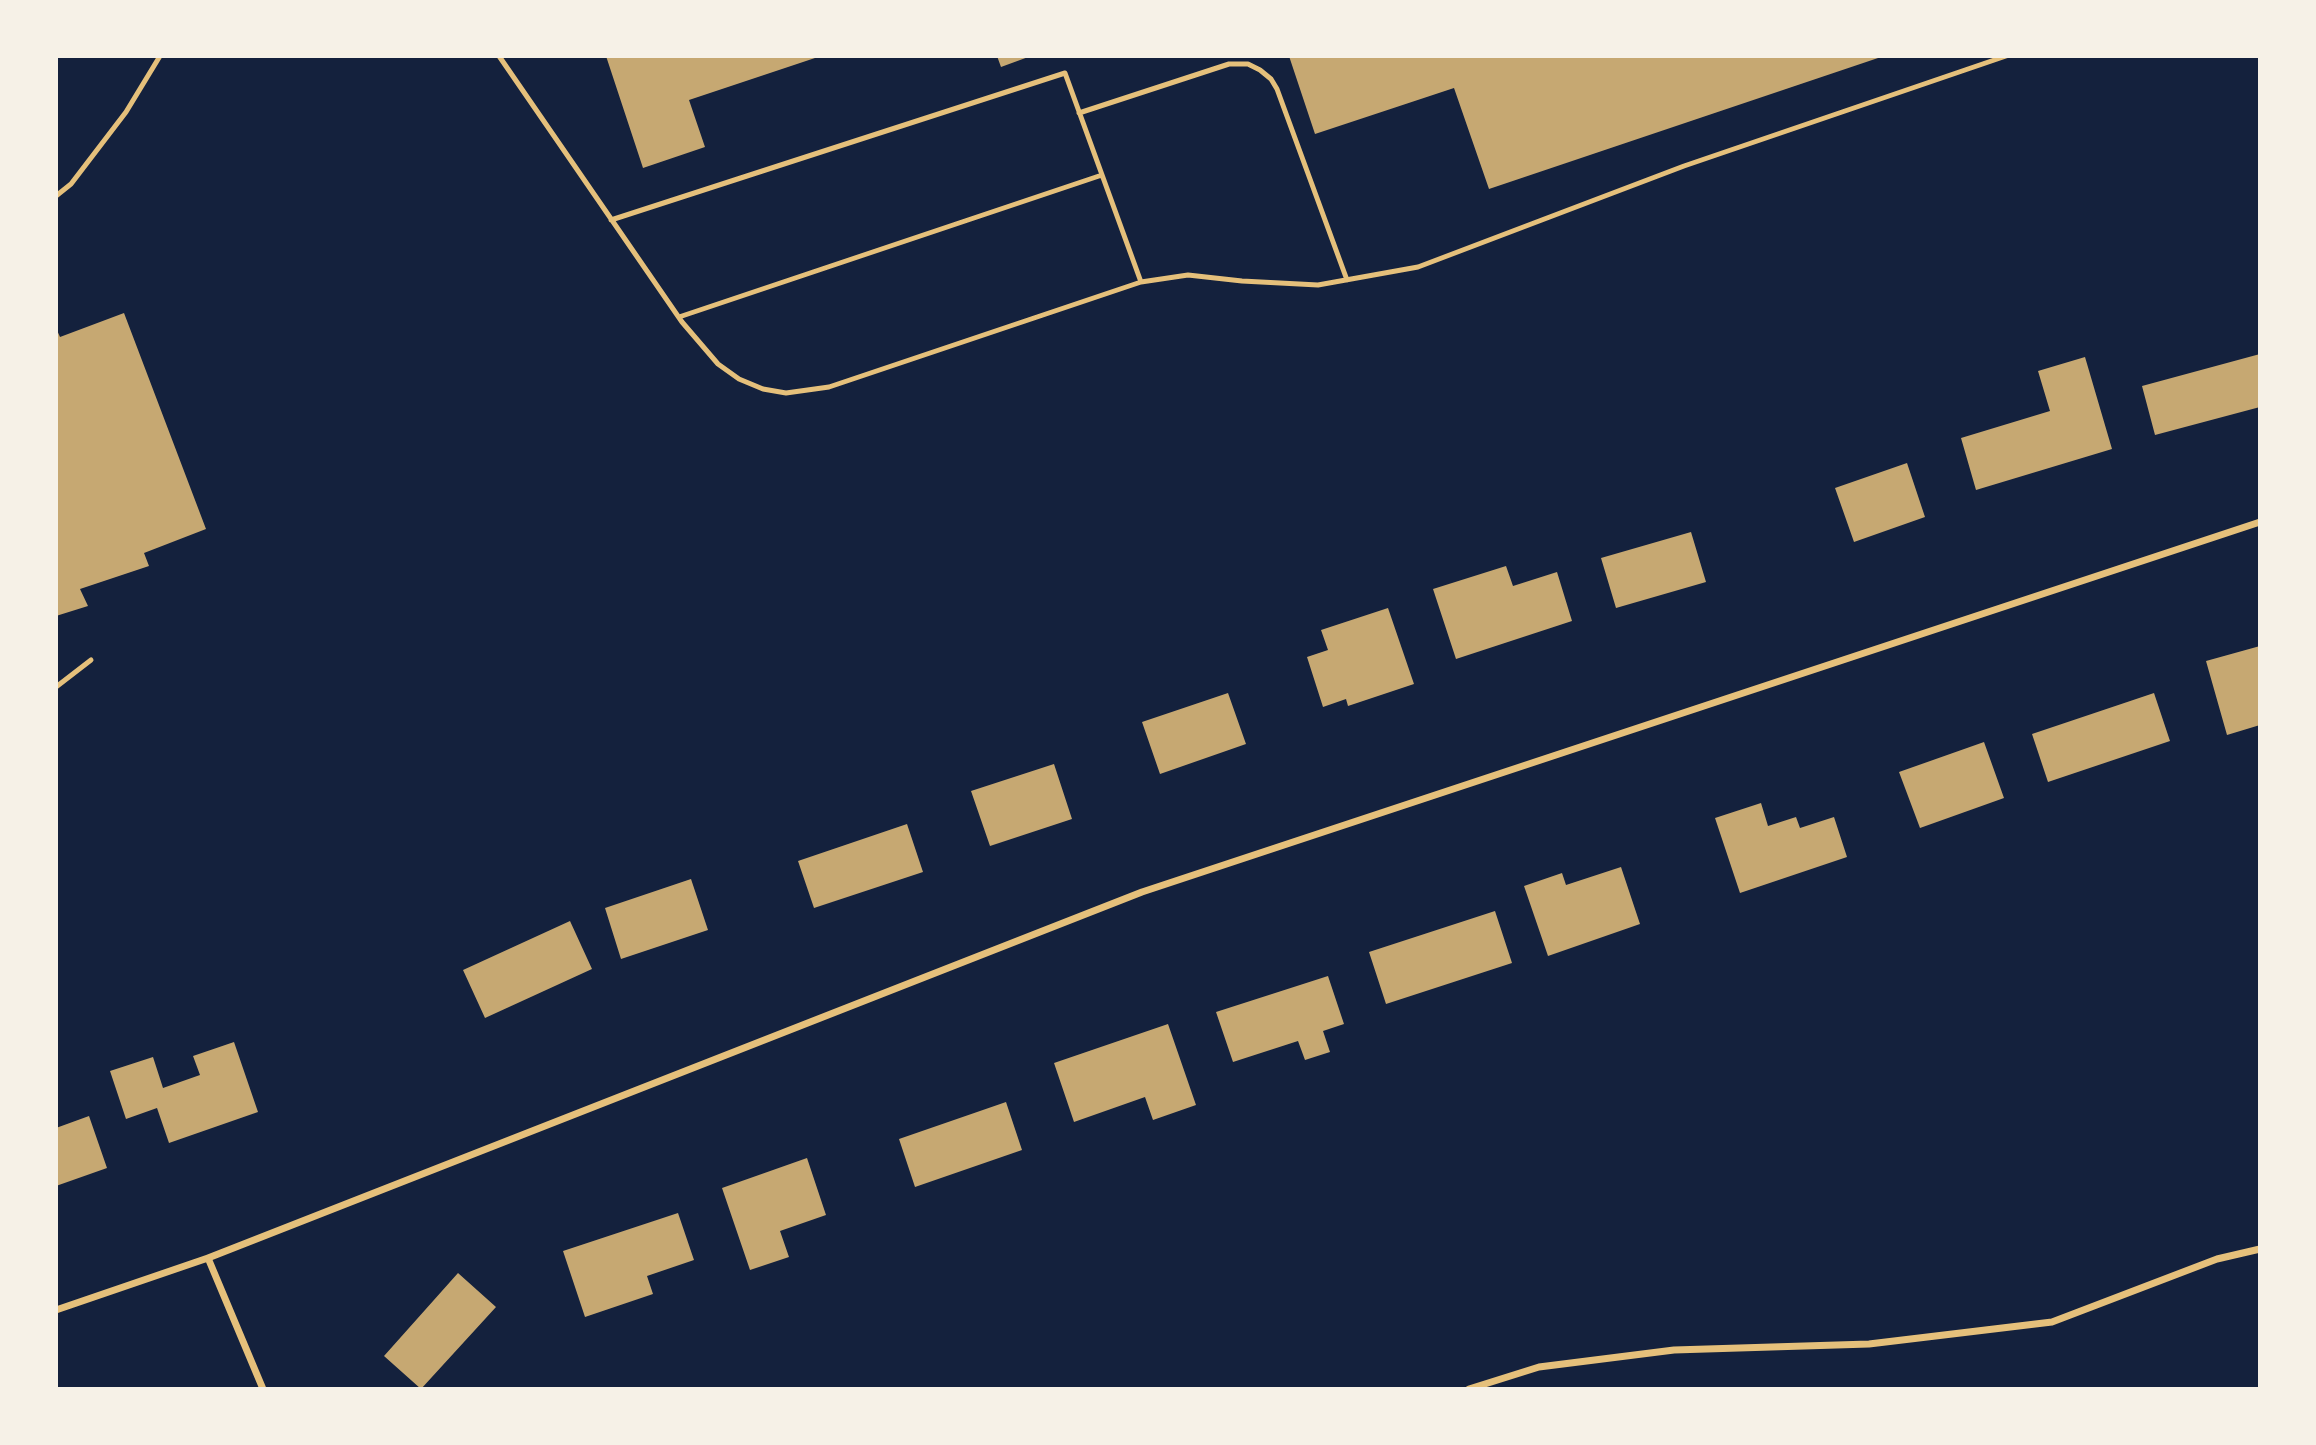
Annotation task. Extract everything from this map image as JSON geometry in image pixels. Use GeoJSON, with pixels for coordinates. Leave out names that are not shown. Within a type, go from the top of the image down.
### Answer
{"type":"FeatureCollection","features":[{"type":"Feature","properties":{"kind":"street"},"geometry":{"type":"LineString","coordinates":[[56,1310],[208,1258],[1142,892],[2260,522]]}},
{"type":"Feature","properties":{"kind":"street"},"geometry":{"type":"LineString","coordinates":[[1469,1389],[1539,1367],[1674,1350],[1869,1344],[2052,1322],[2217,1259],[2260,1249]]}},
{"type":"Feature","properties":{"kind":"street"},"geometry":{"type":"LineString","coordinates":[[208,1258],[263,1389]]}},
{"type":"Feature","properties":{"kind":"lane"},"geometry":{"type":"LineString","coordinates":[[56,196],[71,184],[126,112],[160,56]]}},
{"type":"Feature","properties":{"kind":"lane"},"geometry":{"type":"LineString","coordinates":[[499,56],[679,317],[718,364],[739,379],[763,389],[786,393],[829,387],[1141,282],[1188,275],[1318,285],[1418,267],[1684,166],[2006,56]]}},
{"type":"Feature","properties":{"kind":"lane"},"geometry":{"type":"LineString","coordinates":[[1079,113],[1228,64],[1248,64],[1259,70],[1271,79],[1277,89],[1347,280]]}},
{"type":"Feature","properties":{"kind":"lane"},"geometry":{"type":"LineString","coordinates":[[611,220],[1065,73],[1141,282]]}},
{"type":"Feature","properties":{"kind":"lane"},"geometry":{"type":"LineString","coordinates":[[679,317],[1102,175]]}},
{"type":"Feature","properties":{"kind":"lane"},"geometry":{"type":"LineString","coordinates":[[56,687],[91,660]]}},
{"type":"Feature","properties":{"kind":"building"},"geometry":{"type":"Polygon","coordinates":[[[606,56],[821,56],[689,100],[705,147],[643,168],[606,56]]]}},
{"type":"Feature","properties":{"kind":"building"},"geometry":{"type":"Polygon","coordinates":[[[997,56],[1031,56],[1001,67],[997,56]]]}},
{"type":"Feature","properties":{"kind":"building"},"geometry":{"type":"Polygon","coordinates":[[[1289,56],[1884,56],[1489,189],[1454,88],[1315,134],[1289,56]]]}},
{"type":"Feature","properties":{"kind":"building"},"geometry":{"type":"Polygon","coordinates":[[[124,313],[206,529],[144,553],[149,566],[80,589],[88,606],[56,616],[56,328],[60,337],[124,313]]]}},
{"type":"Feature","properties":{"kind":"building"},"geometry":{"type":"Polygon","coordinates":[[[2260,354],[2260,407],[2155,435],[2142,386],[2260,354]]]}},
{"type":"Feature","properties":{"kind":"building"},"geometry":{"type":"Polygon","coordinates":[[[2085,357],[2112,449],[1976,490],[1961,438],[2050,411],[2038,371],[2085,357]]]}},
{"type":"Feature","properties":{"kind":"building"},"geometry":{"type":"Polygon","coordinates":[[[1907,463],[1925,517],[1854,542],[1835,488],[1907,463]]]}},
{"type":"Feature","properties":{"kind":"building"},"geometry":{"type":"Polygon","coordinates":[[[1691,532],[1706,582],[1616,608],[1601,558],[1691,532]]]}},
{"type":"Feature","properties":{"kind":"building"},"geometry":{"type":"Polygon","coordinates":[[[1506,566],[1513,586],[1557,572],[1572,621],[1456,659],[1433,589],[1506,566]]]}},
{"type":"Feature","properties":{"kind":"building"},"geometry":{"type":"Polygon","coordinates":[[[1388,608],[1414,684],[1348,706],[1346,699],[1323,707],[1307,657],[1328,650],[1321,630],[1388,608]]]}},
{"type":"Feature","properties":{"kind":"building"},"geometry":{"type":"Polygon","coordinates":[[[2260,646],[2260,725],[2227,735],[2206,661],[2260,646]]]}},
{"type":"Feature","properties":{"kind":"building"},"geometry":{"type":"Polygon","coordinates":[[[1228,693],[1246,744],[1160,774],[1142,722],[1228,693]]]}},
{"type":"Feature","properties":{"kind":"building"},"geometry":{"type":"Polygon","coordinates":[[[2154,693],[2170,741],[2048,782],[2032,734],[2154,693]]]}},
{"type":"Feature","properties":{"kind":"building"},"geometry":{"type":"Polygon","coordinates":[[[1984,742],[2004,798],[1920,828],[1899,772],[1984,742]]]}},
{"type":"Feature","properties":{"kind":"building"},"geometry":{"type":"Polygon","coordinates":[[[1054,764],[1072,819],[990,846],[971,791],[1054,764]]]}},
{"type":"Feature","properties":{"kind":"building"},"geometry":{"type":"Polygon","coordinates":[[[1761,803],[1768,826],[1796,817],[1800,828],[1834,817],[1847,857],[1740,893],[1715,818],[1761,803]]]}},
{"type":"Feature","properties":{"kind":"building"},"geometry":{"type":"Polygon","coordinates":[[[907,824],[923,872],[814,908],[798,861],[907,824]]]}},
{"type":"Feature","properties":{"kind":"building"},"geometry":{"type":"Polygon","coordinates":[[[1621,867],[1640,924],[1548,956],[1524,886],[1562,873],[1566,885],[1621,867]]]}},
{"type":"Feature","properties":{"kind":"building"},"geometry":{"type":"Polygon","coordinates":[[[691,879],[708,930],[621,959],[605,908],[691,879]]]}},
{"type":"Feature","properties":{"kind":"building"},"geometry":{"type":"Polygon","coordinates":[[[1495,911],[1512,963],[1386,1004],[1369,952],[1495,911]]]}},
{"type":"Feature","properties":{"kind":"building"},"geometry":{"type":"Polygon","coordinates":[[[570,921],[592,969],[485,1018],[463,970],[570,921]]]}},
{"type":"Feature","properties":{"kind":"building"},"geometry":{"type":"Polygon","coordinates":[[[1328,976],[1344,1024],[1323,1031],[1330,1052],[1305,1060],[1298,1041],[1233,1062],[1216,1012],[1328,976]]]}},
{"type":"Feature","properties":{"kind":"building"},"geometry":{"type":"Polygon","coordinates":[[[1168,1024],[1196,1105],[1153,1120],[1145,1097],[1074,1122],[1054,1063],[1168,1024]]]}},
{"type":"Feature","properties":{"kind":"building"},"geometry":{"type":"Polygon","coordinates":[[[234,1042],[258,1112],[169,1143],[157,1108],[126,1119],[110,1071],[153,1057],[163,1088],[200,1075],[193,1056],[234,1042]]]}},
{"type":"Feature","properties":{"kind":"building"},"geometry":{"type":"Polygon","coordinates":[[[1006,1102],[1022,1150],[915,1187],[899,1139],[1006,1102]]]}},
{"type":"Feature","properties":{"kind":"building"},"geometry":{"type":"Polygon","coordinates":[[[89,1116],[107,1168],[56,1186],[56,1128],[89,1116]]]}},
{"type":"Feature","properties":{"kind":"building"},"geometry":{"type":"Polygon","coordinates":[[[807,1158],[826,1215],[780,1231],[789,1257],[750,1270],[722,1188],[807,1158]]]}},
{"type":"Feature","properties":{"kind":"building"},"geometry":{"type":"Polygon","coordinates":[[[678,1213],[694,1260],[647,1276],[653,1294],[585,1317],[563,1251],[678,1213]]]}},
{"type":"Feature","properties":{"kind":"building"},"geometry":{"type":"Polygon","coordinates":[[[458,1273],[496,1307],[421,1389],[384,1356],[458,1273]]]}}]}
